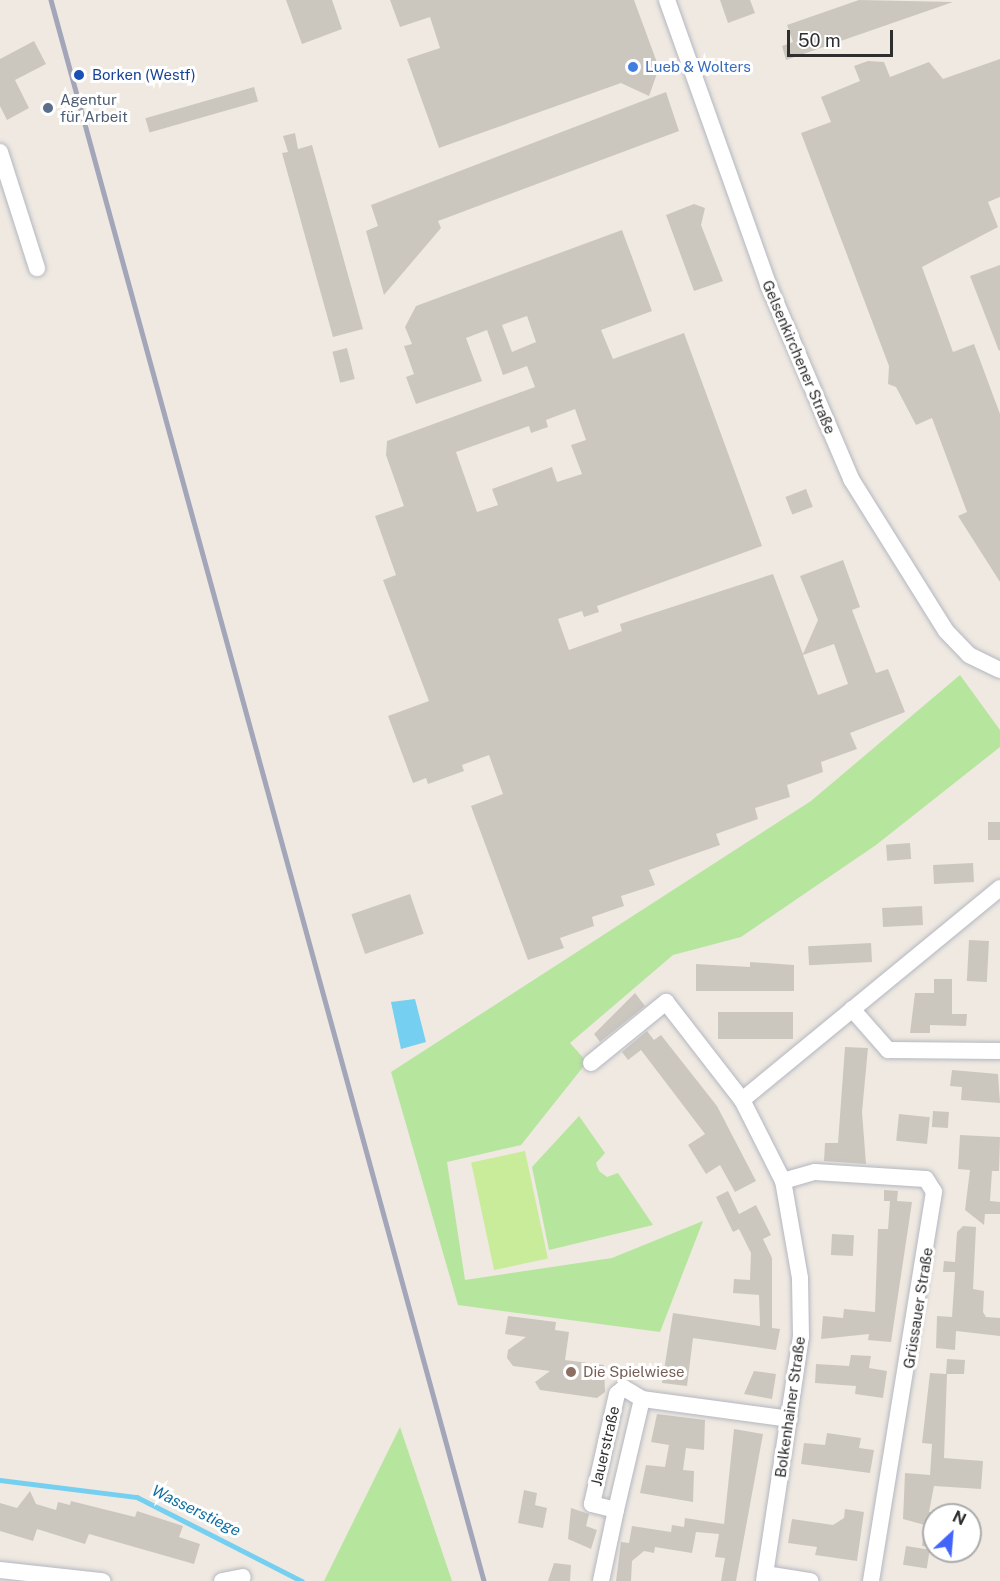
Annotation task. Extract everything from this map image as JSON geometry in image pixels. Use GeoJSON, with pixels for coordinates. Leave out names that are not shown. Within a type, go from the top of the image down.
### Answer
{"type":"FeatureCollection","features":[{"type":"Feature","properties":{"kind":"street","name":"Gelsenkirchener Straße"},"geometry":{"type":"LineString","coordinates":[[668,0],[768,284],[851,479],[946,631],[969,655],[1000,670]]}},
{"type":"Feature","properties":{"kind":"street"},"geometry":{"type":"LineString","coordinates":[[0,152],[37,268]]}},
{"type":"Feature","properties":{"kind":"street"},"geometry":{"type":"LineString","coordinates":[[742,1100],[1000,888]]}},
{"type":"Feature","properties":{"kind":"street","name":"Bolkenhainer Straße"},"geometry":{"type":"LineString","coordinates":[[591,1063],[666,1002],[742,1100],[783,1181],[800,1301],[790,1419],[764,1577]]}},
{"type":"Feature","properties":{"kind":"street"},"geometry":{"type":"LineString","coordinates":[[852,1009],[888,1050],[1000,1051]]}},
{"type":"Feature","properties":{"kind":"street","name":"Grüssauer Straße"},"geometry":{"type":"LineString","coordinates":[[783,1181],[815,1172],[926,1179],[934,1192],[871,1581]]}},
{"type":"Feature","properties":{"kind":"street","name":"Jauerstraße"},"geometry":{"type":"LineString","coordinates":[[616,1510],[592,1504],[616,1395],[634,1390],[642,1399],[790,1419]]}},
{"type":"Feature","properties":{"kind":"street","name":"Jauerstraße"},"geometry":{"type":"LineString","coordinates":[[601,1581],[642,1399]]}},
{"type":"Feature","properties":{"kind":"street"},"geometry":{"type":"LineString","coordinates":[[0,1570],[102,1581]]}},
{"type":"Feature","properties":{"kind":"street"},"geometry":{"type":"LineString","coordinates":[[222,1581],[243,1577]]}},
{"type":"Feature","properties":{"kind":"street"},"geometry":{"type":"LineString","coordinates":[[764,1577],[810,1581]]}},
{"type":"Feature","properties":{"kind":"green space"},"geometry":{"type":"Polygon","coordinates":[[[960,675],[1000,730],[1000,747],[876,845],[741,937],[673,955],[570,1043],[587,1062],[521,1145],[447,1162],[465,1280],[612,1258],[703,1221],[660,1332],[458,1305],[391,1072],[811,801],[960,675]]]}},
{"type":"Feature","properties":{"kind":"green space"},"geometry":{"type":"Polygon","coordinates":[[[579,1116],[605,1153],[596,1163],[599,1171],[607,1177],[618,1173],[653,1225],[549,1250],[532,1167],[579,1116]]]}},
{"type":"Feature","properties":{"kind":"green space"},"geometry":{"type":"Polygon","coordinates":[[[525,1151],[548,1259],[494,1270],[471,1162],[525,1151]]]}},
{"type":"Feature","properties":{"kind":"green space"},"geometry":{"type":"Polygon","coordinates":[[[400,1427],[452,1581],[324,1581],[400,1427]]]}},
{"type":"Feature","properties":{"kind":"water"},"geometry":{"type":"Polygon","coordinates":[[[415,999],[426,1042],[401,1049],[391,1002],[415,999]]]}},
{"type":"Feature","properties":{"kind":"building"},"geometry":{"type":"Polygon","coordinates":[[[286,0],[332,0],[342,29],[302,44],[286,0]]]}},
{"type":"Feature","properties":{"kind":"building"},"geometry":{"type":"Polygon","coordinates":[[[390,0],[634,0],[659,68],[649,96],[621,83],[439,148],[407,59],[440,48],[430,17],[400,27],[390,0]]]}},
{"type":"Feature","properties":{"kind":"building"},"geometry":{"type":"Polygon","coordinates":[[[720,0],[750,0],[755,13],[728,23],[720,0]]]}},
{"type":"Feature","properties":{"kind":"building"},"geometry":{"type":"Polygon","coordinates":[[[859,0],[953,2],[786,60],[782,46],[793,42],[787,25],[859,0]]]}},
{"type":"Feature","properties":{"kind":"building"},"geometry":{"type":"Polygon","coordinates":[[[34,41],[46,64],[15,80],[29,108],[7,120],[0,106],[0,59],[34,41]]]}},
{"type":"Feature","properties":{"kind":"building"},"geometry":{"type":"Polygon","coordinates":[[[1000,59],[1000,197],[988,202],[998,227],[922,267],[953,352],[974,344],[1000,414],[1000,582],[958,516],[967,512],[932,418],[916,425],[896,387],[888,384],[889,366],[801,133],[831,122],[821,97],[860,81],[854,66],[868,61],[884,62],[890,77],[929,62],[943,79],[1000,59]]]}},
{"type":"Feature","properties":{"kind":"building"},"geometry":{"type":"Polygon","coordinates":[[[254,87],[258,101],[150,133],[145,118],[254,87]]]}},
{"type":"Feature","properties":{"kind":"building"},"geometry":{"type":"Polygon","coordinates":[[[666,92],[679,131],[438,221],[441,228],[384,295],[366,231],[378,226],[371,205],[666,92]]]}},
{"type":"Feature","properties":{"kind":"building"},"geometry":{"type":"Polygon","coordinates":[[[295,133],[298,149],[312,145],[363,329],[333,337],[282,153],[288,152],[283,136],[295,133]]]}},
{"type":"Feature","properties":{"kind":"building"},"geometry":{"type":"Polygon","coordinates":[[[694,204],[705,208],[701,225],[723,281],[694,291],[666,215],[694,204]]]}},
{"type":"Feature","properties":{"kind":"building"},"geometry":{"type":"Polygon","coordinates":[[[622,230],[652,311],[601,330],[613,359],[684,333],[762,546],[597,606],[599,612],[584,617],[582,611],[558,619],[569,650],[622,631],[620,624],[773,574],[803,654],[818,620],[800,576],[843,560],[860,607],[852,610],[876,673],[888,669],[905,712],[850,733],[857,749],[821,762],[823,772],[787,785],[790,797],[755,808],[758,819],[716,834],[720,845],[649,870],[655,885],[621,896],[624,906],[592,917],[594,926],[560,938],[564,948],[528,960],[471,806],[503,794],[489,755],[462,765],[464,771],[428,784],[426,778],[413,783],[388,716],[429,701],[383,580],[396,575],[375,516],[404,506],[386,455],[387,441],[535,387],[527,366],[503,375],[487,330],[466,338],[482,381],[416,404],[406,377],[414,374],[404,346],[412,344],[405,327],[416,306],[622,230]],[[527,316],[502,325],[512,352],[536,342],[527,316]],[[575,409],[546,420],[548,427],[531,433],[529,426],[456,452],[477,512],[498,505],[492,489],[552,467],[557,482],[582,474],[571,445],[586,440],[575,409]],[[834,644],[803,655],[818,695],[848,684],[834,644]]]}},
{"type":"Feature","properties":{"kind":"building"},"geometry":{"type":"Polygon","coordinates":[[[1000,265],[1000,350],[999,351],[970,276],[1000,265]]]}},
{"type":"Feature","properties":{"kind":"building"},"geometry":{"type":"Polygon","coordinates":[[[347,348],[355,379],[340,383],[332,352],[347,348]]]}},
{"type":"Feature","properties":{"kind":"building"},"geometry":{"type":"Polygon","coordinates":[[[806,489],[813,507],[792,515],[785,497],[806,489]]]}},
{"type":"Feature","properties":{"kind":"building"},"geometry":{"type":"Polygon","coordinates":[[[988,822],[1000,822],[1000,840],[988,840],[988,822]]]}},
{"type":"Feature","properties":{"kind":"building"},"geometry":{"type":"Polygon","coordinates":[[[910,843],[911,859],[887,861],[886,845],[910,843]]]}},
{"type":"Feature","properties":{"kind":"building"},"geometry":{"type":"Polygon","coordinates":[[[973,863],[974,882],[934,884],[933,865],[973,863]]]}},
{"type":"Feature","properties":{"kind":"building"},"geometry":{"type":"Polygon","coordinates":[[[410,894],[424,934],[365,954],[351,914],[410,894]]]}},
{"type":"Feature","properties":{"kind":"building"},"geometry":{"type":"Polygon","coordinates":[[[922,906],[923,925],[883,927],[882,908],[922,906]]]}},
{"type":"Feature","properties":{"kind":"building"},"geometry":{"type":"Polygon","coordinates":[[[969,940],[989,941],[987,982],[967,981],[969,940]]]}},
{"type":"Feature","properties":{"kind":"building"},"geometry":{"type":"Polygon","coordinates":[[[871,943],[872,962],[809,965],[808,946],[871,943]]]}},
{"type":"Feature","properties":{"kind":"building"},"geometry":{"type":"Polygon","coordinates":[[[750,962],[794,965],[794,991],[696,991],[696,964],[750,967],[750,962]]]}},
{"type":"Feature","properties":{"kind":"building"},"geometry":{"type":"Polygon","coordinates":[[[934,979],[952,979],[952,1014],[967,1014],[966,1026],[930,1025],[930,1033],[910,1033],[915,993],[934,993],[934,979]]]}},
{"type":"Feature","properties":{"kind":"building"},"geometry":{"type":"Polygon","coordinates":[[[635,993],[645,1006],[600,1042],[594,1034],[635,993]]]}},
{"type":"Feature","properties":{"kind":"building"},"geometry":{"type":"Polygon","coordinates":[[[718,1012],[793,1012],[793,1039],[718,1039],[718,1012]]]}},
{"type":"Feature","properties":{"kind":"building"},"geometry":{"type":"Polygon","coordinates":[[[647,1031],[654,1040],[661,1035],[717,1106],[756,1181],[735,1192],[720,1165],[706,1174],[688,1145],[705,1134],[641,1050],[628,1060],[622,1052],[647,1031]]]}},
{"type":"Feature","properties":{"kind":"building"},"geometry":{"type":"Polygon","coordinates":[[[845,1047],[868,1048],[862,1112],[866,1164],[824,1161],[825,1143],[838,1143],[845,1047]]]}},
{"type":"Feature","properties":{"kind":"building"},"geometry":{"type":"Polygon","coordinates":[[[952,1070],[998,1074],[1000,1103],[961,1100],[962,1087],[950,1086],[952,1070]]]}},
{"type":"Feature","properties":{"kind":"building"},"geometry":{"type":"Polygon","coordinates":[[[933,1111],[949,1112],[948,1128],[932,1127],[933,1111]]]}},
{"type":"Feature","properties":{"kind":"building"},"geometry":{"type":"Polygon","coordinates":[[[899,1114],[930,1117],[927,1144],[896,1141],[899,1114]]]}},
{"type":"Feature","properties":{"kind":"building"},"geometry":{"type":"Polygon","coordinates":[[[960,1135],[1000,1137],[999,1171],[992,1171],[990,1201],[1000,1202],[1000,1214],[985,1214],[984,1225],[965,1210],[970,1170],[958,1169],[960,1135]]]}},
{"type":"Feature","properties":{"kind":"building"},"geometry":{"type":"Polygon","coordinates":[[[884,1190],[898,1191],[897,1201],[912,1202],[891,1342],[868,1340],[869,1334],[821,1339],[823,1316],[843,1318],[844,1309],[875,1312],[878,1229],[888,1229],[890,1201],[884,1201],[884,1190]]]}},
{"type":"Feature","properties":{"kind":"building"},"geometry":{"type":"Polygon","coordinates":[[[728,1191],[739,1214],[756,1205],[771,1235],[763,1239],[772,1258],[772,1328],[780,1329],[776,1350],[693,1338],[687,1386],[662,1383],[673,1313],[760,1326],[759,1295],[733,1293],[734,1279],[750,1280],[751,1253],[739,1229],[733,1232],[716,1197],[728,1191]]]}},
{"type":"Feature","properties":{"kind":"building"},"geometry":{"type":"Polygon","coordinates":[[[963,1226],[976,1227],[973,1289],[984,1291],[983,1312],[986,1317],[1000,1318],[1000,1336],[956,1331],[955,1350],[936,1348],[937,1316],[952,1317],[955,1272],[943,1272],[944,1261],[955,1262],[957,1232],[963,1226]]]}},
{"type":"Feature","properties":{"kind":"building"},"geometry":{"type":"Polygon","coordinates":[[[832,1234],[854,1235],[853,1256],[831,1255],[832,1234]]]}},
{"type":"Feature","properties":{"kind":"building"},"geometry":{"type":"Polygon","coordinates":[[[508,1316],[556,1322],[555,1330],[569,1332],[565,1360],[604,1365],[605,1392],[597,1398],[540,1390],[535,1382],[550,1371],[513,1366],[507,1358],[508,1350],[526,1337],[505,1334],[508,1316]]]}},
{"type":"Feature","properties":{"kind":"building"},"geometry":{"type":"Polygon","coordinates":[[[851,1355],[871,1356],[869,1368],[887,1371],[883,1398],[855,1394],[856,1386],[815,1383],[816,1364],[849,1366],[851,1355]]]}},
{"type":"Feature","properties":{"kind":"building"},"geometry":{"type":"Polygon","coordinates":[[[947,1359],[965,1360],[964,1374],[947,1374],[944,1458],[983,1461],[981,1489],[934,1486],[931,1503],[922,1503],[922,1524],[903,1519],[905,1473],[930,1475],[932,1444],[922,1443],[930,1373],[946,1374],[947,1359]]]}},
{"type":"Feature","properties":{"kind":"building"},"geometry":{"type":"Polygon","coordinates":[[[754,1371],[776,1374],[772,1399],[744,1394],[754,1371]]]}},
{"type":"Feature","properties":{"kind":"building"},"geometry":{"type":"Polygon","coordinates":[[[657,1414],[705,1420],[704,1450],[686,1448],[683,1470],[694,1471],[693,1502],[640,1493],[646,1465],[665,1467],[669,1445],[651,1442],[657,1414]]]}},
{"type":"Feature","properties":{"kind":"building"},"geometry":{"type":"Polygon","coordinates":[[[734,1429],[763,1434],[736,1581],[721,1581],[725,1558],[715,1557],[719,1534],[696,1532],[692,1553],[655,1547],[654,1553],[644,1551],[632,1561],[631,1581],[616,1581],[621,1542],[629,1543],[632,1526],[671,1532],[672,1525],[684,1527],[685,1518],[724,1524],[734,1429]]]}},
{"type":"Feature","properties":{"kind":"building"},"geometry":{"type":"Polygon","coordinates":[[[827,1433],[861,1438],[859,1448],[874,1450],[870,1473],[801,1464],[804,1443],[825,1445],[827,1433]]]}},
{"type":"Feature","properties":{"kind":"building"},"geometry":{"type":"Polygon","coordinates":[[[524,1490],[537,1493],[535,1505],[547,1508],[543,1528],[518,1523],[524,1490]]]}},
{"type":"Feature","properties":{"kind":"building"},"geometry":{"type":"Polygon","coordinates":[[[30,1491],[36,1504],[56,1510],[58,1502],[70,1505],[71,1501],[135,1517],[137,1511],[183,1526],[179,1537],[200,1544],[194,1564],[89,1534],[85,1544],[37,1529],[33,1541],[0,1531],[0,1503],[17,1508],[30,1491]]]}},
{"type":"Feature","properties":{"kind":"building"},"geometry":{"type":"Polygon","coordinates":[[[571,1508],[589,1514],[586,1526],[597,1530],[591,1549],[568,1539],[571,1508]]]}},
{"type":"Feature","properties":{"kind":"building"},"geometry":{"type":"Polygon","coordinates":[[[845,1509],[864,1512],[857,1561],[815,1555],[817,1547],[788,1543],[792,1519],[833,1525],[844,1518],[845,1509]]]}},
{"type":"Feature","properties":{"kind":"building"},"geometry":{"type":"Polygon","coordinates":[[[906,1546],[922,1549],[922,1563],[928,1563],[927,1569],[903,1565],[906,1546]]]}},
{"type":"Feature","properties":{"kind":"building"},"geometry":{"type":"Polygon","coordinates":[[[554,1563],[571,1565],[570,1581],[548,1581],[554,1563]]]}},
{"type":"Feature","properties":{"kind":"waterway","name":"Wasserstiege"},"geometry":{"type":"LineString","coordinates":[[0,1480],[137,1497],[302,1581]]}},
{"type":"Feature","properties":{"kind":"railway"},"geometry":{"type":"LineString","coordinates":[[51,0],[484,1581]]}},
{"type":"Feature","properties":{"kind":"place","name":"Lueb & Wolters"},"geometry":{"type":"Point","coordinates":[633,67]}},
{"type":"Feature","properties":{"kind":"place","name":"Borken (Westf)"},"geometry":{"type":"Point","coordinates":[79,75]}},
{"type":"Feature","properties":{"kind":"place","name":"Agentur für Arbeit"},"geometry":{"type":"Point","coordinates":[48,108]}},
{"type":"Feature","properties":{"kind":"place","name":"Die Spielwiese"},"geometry":{"type":"Point","coordinates":[571,1372]}}]}
